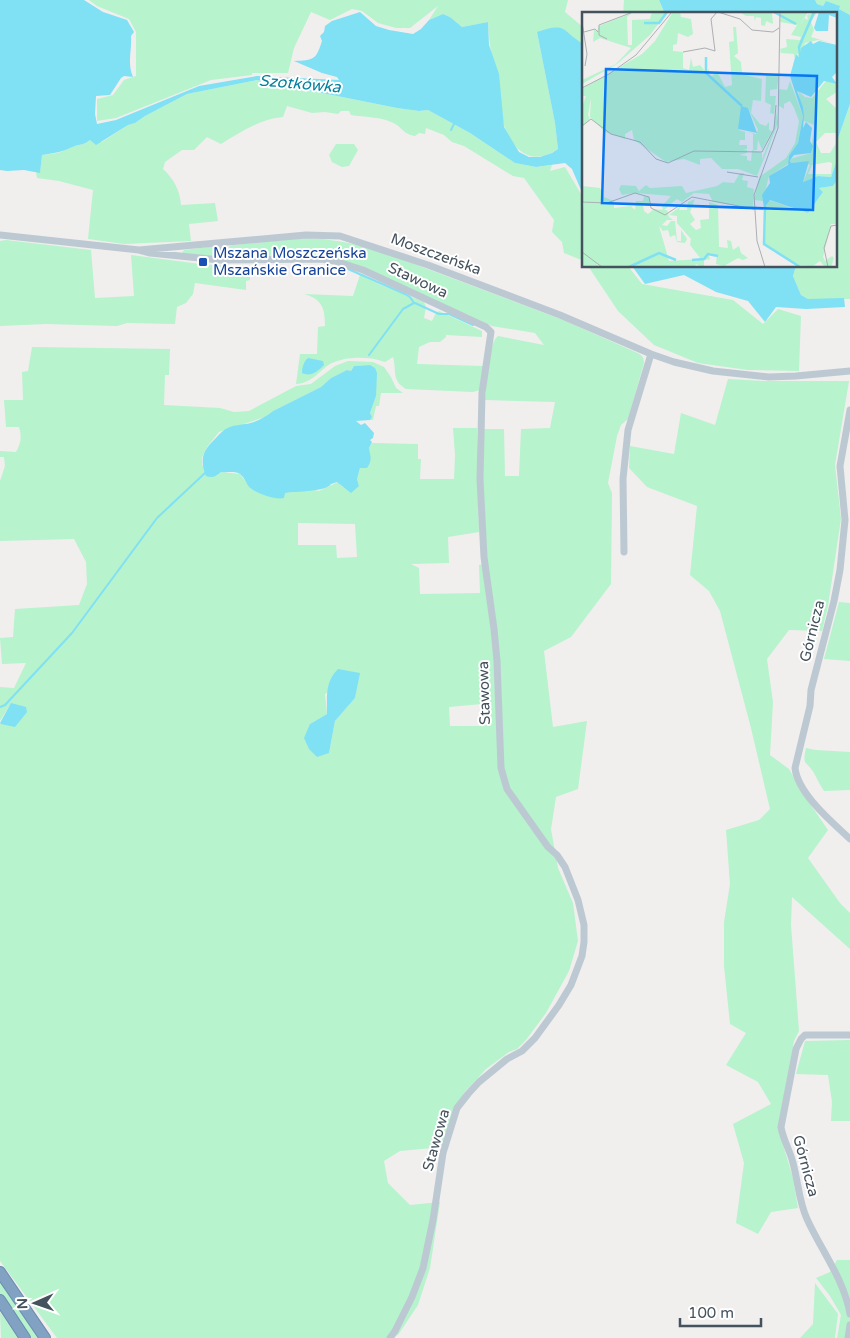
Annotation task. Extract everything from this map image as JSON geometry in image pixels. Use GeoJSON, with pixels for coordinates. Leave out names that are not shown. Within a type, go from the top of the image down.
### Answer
{"type":"FeatureCollection","features":[{"type":"Feature","properties":{"kind":"highway"},"geometry":{"type":"LineString","coordinates":[[0,1272],[45,1338]]}},
{"type":"Feature","properties":{"kind":"highway"},"geometry":{"type":"LineString","coordinates":[[0,1300],[26,1338]]}},
{"type":"Feature","properties":{"kind":"street","name":"Moszczeńska"},"geometry":{"type":"LineString","coordinates":[[0,235],[139,250],[318,234],[350,238],[428,265],[560,315],[651,354],[698,368],[769,377],[850,371]]}},
{"type":"Feature","properties":{"kind":"street"},"geometry":{"type":"LineString","coordinates":[[222,243],[226,260]]}},
{"type":"Feature","properties":{"kind":"street","name":"Stawowa"},"geometry":{"type":"LineString","coordinates":[[139,250],[150,253],[226,260],[321,259],[346,263],[486,327],[491,332],[482,393],[480,478],[484,557],[497,661],[501,768],[507,788],[548,847],[557,855],[565,867],[578,900],[584,925],[582,956],[571,985],[560,1005],[535,1038],[522,1051],[507,1059],[479,1082],[458,1108],[443,1153],[423,1268],[412,1297],[390,1338]]}},
{"type":"Feature","properties":{"kind":"street"},"geometry":{"type":"LineString","coordinates":[[624,552],[623,479],[628,430],[651,354]]}},
{"type":"Feature","properties":{"kind":"street","name":"Górnicza"},"geometry":{"type":"LineString","coordinates":[[850,410],[840,466],[845,520],[840,570],[811,690],[810,706],[795,768],[796,775],[803,788],[832,822],[850,839]]}},
{"type":"Feature","properties":{"kind":"street","name":"Górnicza"},"geometry":{"type":"LineString","coordinates":[[850,1035],[814,1034],[805,1035],[801,1039],[796,1049],[782,1127],[782,1136],[793,1164],[806,1217],[834,1270],[850,1314]]}},
{"type":"Feature","properties":{"kind":"street"},"geometry":{"type":"LineString","coordinates":[[848,1338],[850,1325]]}},
{"type":"Feature","properties":{"kind":"green space"},"geometry":{"type":"Polygon","coordinates":[[[89,0],[568,0],[565,12],[582,26],[582,43],[537,32],[555,123],[558,149],[549,154],[533,156],[526,154],[514,144],[505,128],[489,40],[488,22],[462,27],[443,14],[429,20],[438,6],[410,28],[396,28],[378,23],[362,11],[352,9],[330,20],[311,12],[294,48],[288,73],[252,73],[252,75],[211,80],[116,118],[97,121],[97,99],[113,95],[124,80],[136,76],[136,32],[129,19],[97,6],[89,0]]]}},
{"type":"Feature","properties":{"kind":"green space"},"geometry":{"type":"Polygon","coordinates":[[[624,0],[659,0],[664,12],[623,12],[624,0]]]}},
{"type":"Feature","properties":{"kind":"green space"},"geometry":{"type":"Polygon","coordinates":[[[815,0],[850,0],[850,15],[839,9],[839,6],[826,1],[823,6],[817,4],[815,0]]]}},
{"type":"Feature","properties":{"kind":"green space"},"geometry":{"type":"Polygon","coordinates":[[[257,80],[397,108],[419,111],[428,110],[470,133],[515,163],[536,167],[552,165],[550,171],[565,167],[582,196],[582,260],[564,253],[562,242],[552,232],[554,220],[524,178],[513,176],[464,146],[452,142],[444,135],[426,128],[425,134],[419,133],[415,136],[407,134],[387,120],[351,115],[349,111],[341,111],[338,114],[312,113],[287,106],[283,117],[259,123],[221,144],[207,137],[194,150],[182,150],[165,162],[163,169],[176,186],[181,205],[215,203],[218,221],[189,224],[191,241],[124,244],[88,239],[93,190],[59,181],[37,178],[36,172],[40,172],[42,155],[59,152],[84,144],[90,140],[102,142],[128,125],[187,94],[257,80]]]}},
{"type":"Feature","properties":{"kind":"green space"},"geometry":{"type":"Polygon","coordinates":[[[850,104],[850,299],[808,299],[801,295],[793,276],[795,268],[838,268],[838,138],[850,104]]]}},
{"type":"Feature","properties":{"kind":"green space"},"geometry":{"type":"Polygon","coordinates":[[[336,144],[354,144],[358,150],[349,166],[342,167],[332,162],[329,155],[336,144]]]}},
{"type":"Feature","properties":{"kind":"green space"},"geometry":{"type":"Polygon","coordinates":[[[306,238],[351,243],[377,250],[563,320],[638,353],[643,358],[644,363],[628,419],[621,425],[617,436],[608,483],[612,493],[611,584],[571,637],[544,651],[553,727],[587,721],[578,789],[556,797],[551,829],[558,868],[573,903],[578,941],[569,971],[546,1013],[517,1049],[509,1052],[486,1069],[464,1093],[455,1109],[443,1147],[400,1151],[384,1161],[388,1183],[410,1205],[440,1202],[430,1268],[418,1305],[398,1335],[387,1338],[57,1338],[0,1261],[0,723],[11,703],[0,721],[0,687],[14,688],[26,663],[2,664],[0,638],[13,637],[15,609],[79,605],[87,584],[86,562],[74,539],[0,541],[0,481],[5,466],[4,457],[0,457],[0,451],[16,452],[21,437],[19,427],[6,427],[4,400],[23,400],[22,372],[28,371],[32,347],[170,349],[169,375],[165,375],[164,405],[220,408],[234,412],[249,411],[296,386],[311,384],[335,366],[348,361],[373,362],[384,367],[396,388],[403,393],[381,393],[379,406],[376,406],[373,420],[370,420],[372,417],[370,413],[376,396],[370,365],[354,366],[351,371],[347,370],[331,378],[321,387],[273,411],[268,416],[219,432],[207,447],[202,458],[202,465],[217,476],[221,472],[240,474],[251,489],[285,493],[311,489],[319,491],[338,482],[343,487],[359,486],[357,479],[360,468],[367,468],[369,448],[372,443],[418,444],[418,459],[421,459],[420,479],[454,479],[453,428],[477,428],[479,532],[448,537],[449,563],[411,564],[419,568],[420,594],[480,593],[479,565],[483,564],[486,558],[483,429],[504,429],[505,476],[519,476],[521,429],[550,428],[555,402],[485,400],[489,357],[494,341],[498,336],[544,345],[535,333],[492,326],[360,266],[314,257],[235,257],[228,254],[229,246],[306,238]],[[298,523],[298,545],[336,545],[337,558],[357,557],[355,524],[298,523]],[[359,673],[325,694],[327,714],[310,724],[329,753],[335,721],[355,698],[359,673]],[[482,704],[449,707],[450,726],[483,726],[482,704]]]}},
{"type":"Feature","properties":{"kind":"green space"},"geometry":{"type":"Polygon","coordinates":[[[6,240],[91,250],[95,298],[134,296],[131,255],[200,264],[248,267],[247,274],[250,275],[250,280],[246,281],[246,290],[195,283],[193,294],[186,303],[177,307],[175,324],[127,323],[117,326],[46,324],[0,326],[0,241],[6,240]]]}},
{"type":"Feature","properties":{"kind":"green space"},"geometry":{"type":"Polygon","coordinates":[[[216,246],[221,253],[217,257],[182,253],[184,250],[216,246]]]}},
{"type":"Feature","properties":{"kind":"green space"},"geometry":{"type":"Polygon","coordinates":[[[589,268],[630,268],[642,284],[733,300],[763,324],[778,309],[801,316],[799,371],[748,370],[698,363],[654,345],[618,311],[589,268]]]}},
{"type":"Feature","properties":{"kind":"green space"},"geometry":{"type":"Polygon","coordinates":[[[360,275],[424,302],[426,307],[424,318],[432,321],[439,311],[482,331],[482,337],[446,335],[440,342],[430,342],[419,347],[417,364],[483,366],[480,390],[473,392],[406,389],[396,379],[393,357],[385,362],[365,358],[343,359],[330,364],[306,382],[296,384],[300,354],[317,354],[318,327],[325,326],[321,305],[315,299],[304,294],[353,296],[360,275]]]}},
{"type":"Feature","properties":{"kind":"green space"},"geometry":{"type":"Polygon","coordinates":[[[728,379],[849,381],[835,465],[841,519],[828,606],[822,631],[789,630],[767,659],[773,702],[770,755],[789,769],[828,830],[808,858],[840,903],[850,913],[850,949],[792,897],[791,925],[799,1031],[794,1041],[778,1128],[793,1178],[798,1208],[771,1212],[758,1234],[736,1223],[744,1163],[733,1124],[771,1104],[758,1082],[726,1065],[746,1033],[730,1024],[724,966],[724,922],[730,884],[726,830],[759,820],[770,809],[720,611],[709,591],[690,575],[697,506],[647,487],[629,468],[630,446],[674,454],[681,413],[715,425],[728,379]]]}},
{"type":"Feature","properties":{"kind":"green space"},"geometry":{"type":"Polygon","coordinates":[[[839,602],[850,603],[850,661],[824,659],[839,602]]]}},
{"type":"Feature","properties":{"kind":"green space"},"geometry":{"type":"Polygon","coordinates":[[[806,748],[850,752],[850,790],[824,791],[804,758],[806,748]]]}},
{"type":"Feature","properties":{"kind":"green space"},"geometry":{"type":"Polygon","coordinates":[[[850,1040],[850,1121],[831,1121],[832,1102],[828,1075],[796,1074],[805,1041],[850,1040]]]}},
{"type":"Feature","properties":{"kind":"green space"},"geometry":{"type":"Polygon","coordinates":[[[837,1260],[850,1260],[850,1338],[837,1338],[841,1315],[830,1296],[816,1278],[830,1272],[837,1260]]]}},
{"type":"Feature","properties":{"kind":"green space"},"geometry":{"type":"Polygon","coordinates":[[[0,1279],[40,1338],[30,1338],[0,1294],[0,1279]]]}},
{"type":"Feature","properties":{"kind":"green space"},"geometry":{"type":"Polygon","coordinates":[[[815,1283],[838,1314],[835,1338],[800,1338],[813,1324],[815,1283]]]}},
{"type":"Feature","properties":{"kind":"green space"},"geometry":{"type":"Polygon","coordinates":[[[0,1312],[18,1338],[1,1338],[0,1312]]]}},
{"type":"Feature","properties":{"kind":"water","name":"Szotkówka"},"geometry":{"type":"Polygon","coordinates":[[[0,0],[84,0],[103,12],[127,20],[134,32],[131,36],[130,62],[133,77],[124,76],[121,78],[110,95],[96,96],[95,114],[97,124],[116,120],[199,86],[257,76],[339,80],[337,77],[294,61],[310,59],[316,55],[322,41],[320,36],[324,32],[325,26],[332,21],[360,12],[376,26],[413,34],[421,29],[429,20],[443,14],[462,27],[488,22],[489,45],[499,74],[504,127],[519,152],[529,157],[540,157],[558,149],[555,123],[537,32],[560,28],[582,43],[582,192],[572,169],[565,163],[536,167],[515,163],[470,133],[428,110],[419,111],[397,108],[257,80],[187,94],[128,125],[96,145],[90,140],[84,144],[62,151],[42,155],[40,173],[24,170],[0,170],[0,0]]]}},
{"type":"Feature","properties":{"kind":"water"},"geometry":{"type":"Polygon","coordinates":[[[659,0],[815,0],[817,4],[823,6],[826,1],[840,6],[839,9],[850,15],[850,104],[838,138],[838,12],[664,12],[659,0]]]}},
{"type":"Feature","properties":{"kind":"water"},"geometry":{"type":"Polygon","coordinates":[[[633,268],[795,268],[793,276],[801,295],[808,299],[844,298],[845,307],[806,309],[776,307],[765,322],[748,301],[716,292],[684,275],[645,284],[633,268]]]}},
{"type":"Feature","properties":{"kind":"water"},"geometry":{"type":"Polygon","coordinates":[[[308,358],[323,361],[324,365],[314,373],[302,373],[305,361],[308,358]]]}},
{"type":"Feature","properties":{"kind":"water"},"geometry":{"type":"Polygon","coordinates":[[[370,365],[375,368],[377,373],[376,396],[370,413],[372,417],[370,420],[356,421],[361,425],[365,423],[374,433],[373,438],[370,440],[372,442],[369,448],[371,460],[367,468],[360,468],[357,479],[359,486],[351,493],[337,482],[328,487],[311,491],[285,493],[284,498],[276,498],[253,490],[238,473],[221,472],[214,477],[206,476],[203,466],[204,453],[209,445],[225,430],[232,426],[260,419],[321,387],[331,378],[347,370],[351,371],[354,366],[370,365]]]}},
{"type":"Feature","properties":{"kind":"water"},"geometry":{"type":"Polygon","coordinates":[[[338,669],[360,673],[355,698],[335,721],[329,753],[317,757],[309,749],[304,738],[310,724],[327,714],[329,684],[338,669]]]}},
{"type":"Feature","properties":{"kind":"water"},"geometry":{"type":"Polygon","coordinates":[[[11,703],[26,707],[27,712],[15,727],[0,723],[11,703]]]}},
{"type":"Feature","properties":{"kind":"waterway"},"geometry":{"type":"LineString","coordinates":[[451,130],[454,124]]}},
{"type":"Feature","properties":{"kind":"waterway"},"geometry":{"type":"LineString","coordinates":[[348,269],[405,294],[414,303],[403,309],[369,355]]}},
{"type":"Feature","properties":{"kind":"waterway"},"geometry":{"type":"LineString","coordinates":[[415,303],[439,314],[449,314],[473,325]]}},
{"type":"Feature","properties":{"kind":"waterway"},"geometry":{"type":"LineString","coordinates":[[0,707],[5,705],[72,633],[157,518],[205,473]]}},
{"type":"Feature","properties":{"kind":"place","name":"Mszana Moszczeńska Mszańskie Granice"},"geometry":{"type":"Point","coordinates":[203,262]}}]}
